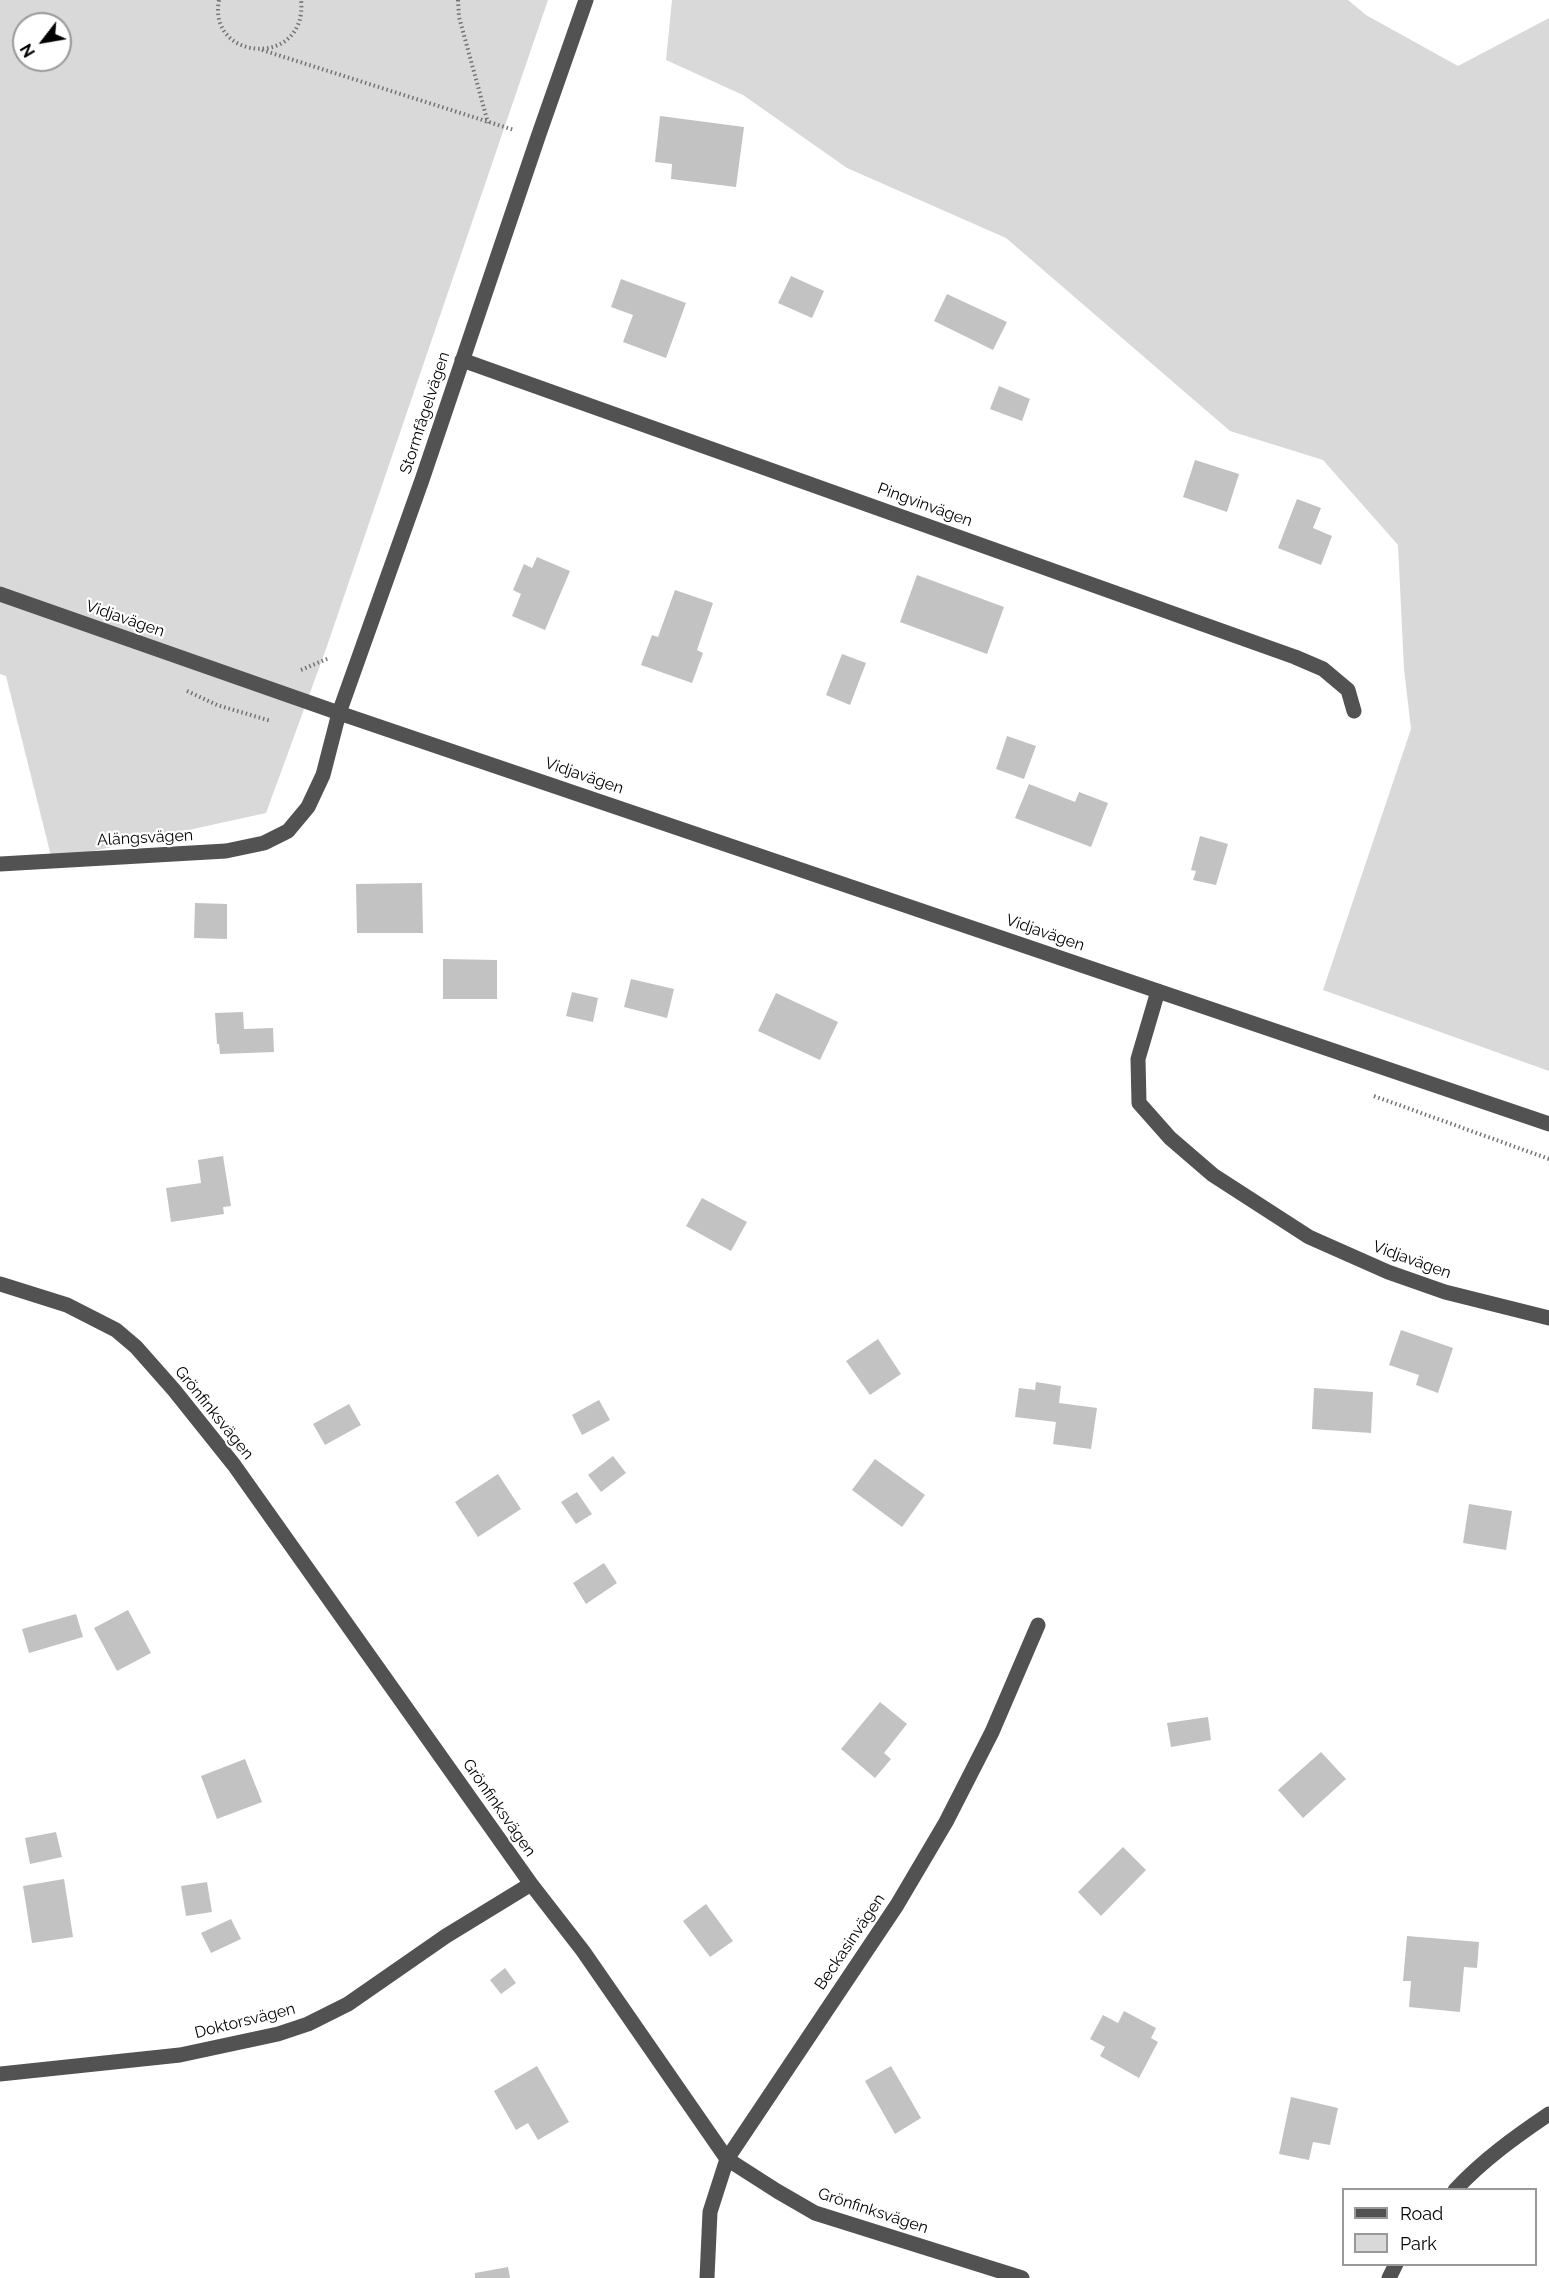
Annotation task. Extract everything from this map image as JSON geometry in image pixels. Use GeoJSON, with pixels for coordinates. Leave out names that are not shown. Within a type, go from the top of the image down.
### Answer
{"type":"FeatureCollection","features":[{"type":"Feature","properties":{"kind":"street","name":"Stormfågelvägen"},"geometry":{"type":"LineString","coordinates":[[288,831],[308,807],[323,775],[339,713],[422,480],[586,0]]}},
{"type":"Feature","properties":{"kind":"street","name":"Pingvinvägen"},"geometry":{"type":"LineString","coordinates":[[462,360],[1295,657],[1323,669],[1348,690],[1354,711]]}},
{"type":"Feature","properties":{"kind":"street","name":"Vidjavägen"},"geometry":{"type":"LineString","coordinates":[[0,594],[339,713],[1549,1124]]}},
{"type":"Feature","properties":{"kind":"street","name":"Alängsvägen"},"geometry":{"type":"LineString","coordinates":[[0,864],[226,851],[264,843],[288,831]]}},
{"type":"Feature","properties":{"kind":"street","name":"Vidjavägen"},"geometry":{"type":"LineString","coordinates":[[1158,991],[1138,1059],[1139,1103],[1170,1138],[1213,1175],[1309,1237],[1388,1272],[1445,1292],[1549,1318]]}},
{"type":"Feature","properties":{"kind":"street","name":"Grönfinksvägen"},"geometry":{"type":"LineString","coordinates":[[0,1284],[67,1305],[116,1329],[136,1347],[174,1390],[234,1465],[531,1884],[583,1951],[727,2159],[815,2213],[1022,2278]]}},
{"type":"Feature","properties":{"kind":"street","name":"Beckasinvägen"},"geometry":{"type":"LineString","coordinates":[[707,2278],[710,2212],[727,2159],[897,1905],[940,1832],[992,1732],[1038,1625]]}},
{"type":"Feature","properties":{"kind":"street","name":"Doktorsvägen"},"geometry":{"type":"LineString","coordinates":[[0,2074],[180,2055],[278,2034],[308,2024],[348,2004],[446,1936],[531,1884]]}},
{"type":"Feature","properties":{"kind":"street"},"geometry":{"type":"LineString","coordinates":[[1457,2188],[1505,2144],[1549,2114]]}},
{"type":"Feature","properties":{"kind":"path"},"geometry":{"type":"LineString","coordinates":[[219,0],[220,20],[226,33],[248,49],[262,50],[520,132]]}},
{"type":"Feature","properties":{"kind":"path"},"geometry":{"type":"LineString","coordinates":[[262,50],[276,47],[288,40],[297,29],[302,16],[302,0]]}},
{"type":"Feature","properties":{"kind":"path"},"geometry":{"type":"LineString","coordinates":[[458,0],[459,17],[488,123]]}},
{"type":"Feature","properties":{"kind":"green space"},"geometry":{"type":"Polygon","coordinates":[[[0,0],[548,0],[326,649],[266,813],[52,860],[6,676],[0,674],[0,0]]]}},
{"type":"Feature","properties":{"kind":"green space"},"geometry":{"type":"Polygon","coordinates":[[[672,0],[1348,0],[1366,15],[1458,66],[1549,18],[1549,1071],[1323,990],[1411,729],[1404,669],[1398,545],[1323,460],[1230,431],[1006,238],[847,168],[743,95],[666,60],[672,0]]]}},
{"type":"Feature","properties":{"kind":"building"},"geometry":{"type":"Polygon","coordinates":[[[660,116],[744,127],[736,187],[671,179],[672,164],[655,162],[660,116]]]}},
{"type":"Feature","properties":{"kind":"building"},"geometry":{"type":"Polygon","coordinates":[[[791,276],[824,291],[812,318],[778,303],[791,276]]]}},
{"type":"Feature","properties":{"kind":"building"},"geometry":{"type":"Polygon","coordinates":[[[621,279],[686,303],[666,358],[623,342],[633,315],[611,307],[621,279]]]}},
{"type":"Feature","properties":{"kind":"building"},"geometry":{"type":"Polygon","coordinates":[[[947,294],[1007,322],[993,350],[934,321],[947,294]]]}},
{"type":"Feature","properties":{"kind":"building"},"geometry":{"type":"Polygon","coordinates":[[[999,386],[1030,399],[1022,421],[990,409],[999,386]]]}},
{"type":"Feature","properties":{"kind":"building"},"geometry":{"type":"Polygon","coordinates":[[[1195,460],[1239,474],[1227,512],[1183,497],[1195,460]]]}},
{"type":"Feature","properties":{"kind":"building"},"geometry":{"type":"Polygon","coordinates":[[[1297,499],[1321,508],[1313,528],[1332,536],[1321,565],[1278,548],[1297,499]]]}},
{"type":"Feature","properties":{"kind":"building"},"geometry":{"type":"Polygon","coordinates":[[[537,557],[570,571],[545,630],[512,616],[521,594],[513,590],[524,564],[532,568],[537,557]]]}},
{"type":"Feature","properties":{"kind":"building"},"geometry":{"type":"Polygon","coordinates":[[[917,575],[1004,607],[987,654],[900,622],[917,575]]]}},
{"type":"Feature","properties":{"kind":"building"},"geometry":{"type":"Polygon","coordinates":[[[675,590],[713,603],[697,650],[703,653],[692,683],[641,665],[652,635],[658,637],[675,590]]]}},
{"type":"Feature","properties":{"kind":"building"},"geometry":{"type":"Polygon","coordinates":[[[842,654],[866,663],[850,705],[826,695],[842,654]]]}},
{"type":"Feature","properties":{"kind":"building"},"geometry":{"type":"Polygon","coordinates":[[[1007,736],[1036,746],[1024,779],[996,769],[1007,736]]]}},
{"type":"Feature","properties":{"kind":"building"},"geometry":{"type":"Polygon","coordinates":[[[1029,784],[1075,802],[1079,792],[1108,803],[1091,847],[1015,818],[1029,784]]]}},
{"type":"Feature","properties":{"kind":"building"},"geometry":{"type":"Polygon","coordinates":[[[1200,836],[1228,844],[1216,885],[1193,880],[1196,871],[1191,870],[1200,836]]]}},
{"type":"Feature","properties":{"kind":"building"},"geometry":{"type":"Polygon","coordinates":[[[422,883],[423,933],[357,933],[356,884],[422,883]]]}},
{"type":"Feature","properties":{"kind":"building"},"geometry":{"type":"Polygon","coordinates":[[[195,903],[227,904],[227,939],[194,938],[195,903]]]}},
{"type":"Feature","properties":{"kind":"building"},"geometry":{"type":"Polygon","coordinates":[[[443,959],[497,960],[497,999],[443,999],[443,959]]]}},
{"type":"Feature","properties":{"kind":"building"},"geometry":{"type":"Polygon","coordinates":[[[631,979],[674,989],[667,1018],[624,1007],[631,979]]]}},
{"type":"Feature","properties":{"kind":"building"},"geometry":{"type":"Polygon","coordinates":[[[572,992],[598,998],[593,1022],[566,1016],[572,992]]]}},
{"type":"Feature","properties":{"kind":"building"},"geometry":{"type":"Polygon","coordinates":[[[776,993],[838,1022],[820,1060],[758,1031],[776,993]]]}},
{"type":"Feature","properties":{"kind":"building"},"geometry":{"type":"Polygon","coordinates":[[[243,1012],[244,1029],[273,1028],[274,1052],[220,1054],[215,1013],[243,1012]]]}},
{"type":"Feature","properties":{"kind":"building"},"geometry":{"type":"Polygon","coordinates":[[[223,1156],[231,1206],[223,1207],[224,1214],[171,1222],[166,1188],[201,1183],[198,1160],[223,1156]]]}},
{"type":"Feature","properties":{"kind":"building"},"geometry":{"type":"Polygon","coordinates":[[[702,1198],[747,1222],[731,1251],[686,1226],[702,1198]]]}},
{"type":"Feature","properties":{"kind":"building"},"geometry":{"type":"Polygon","coordinates":[[[1401,1330],[1453,1348],[1438,1393],[1416,1385],[1419,1375],[1389,1365],[1401,1330]]]}},
{"type":"Feature","properties":{"kind":"building"},"geometry":{"type":"Polygon","coordinates":[[[878,1339],[901,1374],[870,1395],[846,1361],[878,1339]]]}},
{"type":"Feature","properties":{"kind":"building"},"geometry":{"type":"Polygon","coordinates":[[[1036,1382],[1061,1386],[1059,1403],[1097,1408],[1091,1449],[1053,1444],[1056,1422],[1015,1417],[1019,1388],[1035,1390],[1036,1382]]]}},
{"type":"Feature","properties":{"kind":"building"},"geometry":{"type":"Polygon","coordinates":[[[1314,1388],[1373,1392],[1371,1433],[1312,1429],[1314,1388]]]}},
{"type":"Feature","properties":{"kind":"building"},"geometry":{"type":"Polygon","coordinates":[[[599,1400],[610,1420],[582,1435],[572,1415],[599,1400]]]}},
{"type":"Feature","properties":{"kind":"building"},"geometry":{"type":"Polygon","coordinates":[[[349,1404],[361,1425],[325,1445],[313,1424],[349,1404]]]}},
{"type":"Feature","properties":{"kind":"building"},"geometry":{"type":"Polygon","coordinates":[[[613,1456],[626,1473],[601,1492],[588,1475],[613,1456]]]}},
{"type":"Feature","properties":{"kind":"building"},"geometry":{"type":"Polygon","coordinates":[[[875,1459],[925,1495],[902,1527],[852,1490],[875,1459]]]}},
{"type":"Feature","properties":{"kind":"building"},"geometry":{"type":"Polygon","coordinates":[[[498,1474],[521,1509],[478,1537],[455,1502],[498,1474]]]}},
{"type":"Feature","properties":{"kind":"building"},"geometry":{"type":"Polygon","coordinates":[[[577,1492],[592,1514],[576,1524],[561,1502],[577,1492]]]}},
{"type":"Feature","properties":{"kind":"building"},"geometry":{"type":"Polygon","coordinates":[[[1469,1504],[1512,1511],[1506,1550],[1463,1543],[1469,1504]]]}},
{"type":"Feature","properties":{"kind":"building"},"geometry":{"type":"Polygon","coordinates":[[[604,1563],[617,1583],[586,1604],[573,1583],[604,1563]]]}},
{"type":"Feature","properties":{"kind":"building"},"geometry":{"type":"Polygon","coordinates":[[[128,1610],[151,1653],[117,1671],[94,1628],[128,1610]]]}},
{"type":"Feature","properties":{"kind":"building"},"geometry":{"type":"Polygon","coordinates":[[[76,1614],[83,1637],[29,1653],[22,1629],[76,1614]]]}},
{"type":"Feature","properties":{"kind":"building"},"geometry":{"type":"Polygon","coordinates":[[[880,1702],[907,1724],[884,1753],[891,1759],[875,1778],[841,1749],[880,1702]]]}},
{"type":"Feature","properties":{"kind":"building"},"geometry":{"type":"Polygon","coordinates":[[[1208,1717],[1211,1740],[1171,1747],[1167,1723],[1208,1717]]]}},
{"type":"Feature","properties":{"kind":"building"},"geometry":{"type":"Polygon","coordinates":[[[1321,1752],[1346,1779],[1303,1818],[1278,1790],[1321,1752]]]}},
{"type":"Feature","properties":{"kind":"building"},"geometry":{"type":"Polygon","coordinates":[[[245,1759],[262,1802],[217,1819],[201,1776],[245,1759]]]}},
{"type":"Feature","properties":{"kind":"building"},"geometry":{"type":"Polygon","coordinates":[[[56,1832],[62,1857],[30,1864],[25,1838],[56,1832]]]}},
{"type":"Feature","properties":{"kind":"building"},"geometry":{"type":"Polygon","coordinates":[[[1123,1847],[1146,1870],[1101,1916],[1078,1892],[1123,1847]]]}},
{"type":"Feature","properties":{"kind":"building"},"geometry":{"type":"Polygon","coordinates":[[[64,1879],[73,1937],[32,1943],[23,1886],[64,1879]]]}},
{"type":"Feature","properties":{"kind":"building"},"geometry":{"type":"Polygon","coordinates":[[[207,1882],[212,1912],[186,1916],[181,1886],[207,1882]]]}},
{"type":"Feature","properties":{"kind":"building"},"geometry":{"type":"Polygon","coordinates":[[[706,1904],[733,1941],[710,1957],[683,1921],[706,1904]]]}},
{"type":"Feature","properties":{"kind":"building"},"geometry":{"type":"Polygon","coordinates":[[[231,1919],[241,1939],[211,1953],[201,1933],[231,1919]]]}},
{"type":"Feature","properties":{"kind":"building"},"geometry":{"type":"Polygon","coordinates":[[[1407,1936],[1479,1942],[1477,1968],[1464,1967],[1460,2012],[1409,2007],[1411,1981],[1403,1981],[1407,1936]]]}},
{"type":"Feature","properties":{"kind":"building"},"geometry":{"type":"Polygon","coordinates":[[[505,1968],[516,1983],[501,1994],[490,1980],[505,1968]]]}},
{"type":"Feature","properties":{"kind":"building"},"geometry":{"type":"Polygon","coordinates":[[[1124,2011],[1156,2028],[1151,2038],[1158,2042],[1139,2078],[1100,2056],[1105,2047],[1090,2039],[1103,2015],[1118,2023],[1124,2011]]]}},
{"type":"Feature","properties":{"kind":"building"},"geometry":{"type":"Polygon","coordinates":[[[537,2066],[569,2122],[538,2140],[528,2123],[516,2130],[494,2091],[537,2066]]]}},
{"type":"Feature","properties":{"kind":"building"},"geometry":{"type":"Polygon","coordinates":[[[891,2066],[921,2118],[895,2134],[865,2081],[891,2066]]]}},
{"type":"Feature","properties":{"kind":"building"},"geometry":{"type":"Polygon","coordinates":[[[1291,2097],[1338,2108],[1330,2145],[1313,2142],[1309,2160],[1279,2154],[1291,2097]]]}},
{"type":"Feature","properties":{"kind":"building"},"geometry":{"type":"Polygon","coordinates":[[[508,2267],[510,2278],[475,2278],[475,2273],[508,2267]]]}}]}
